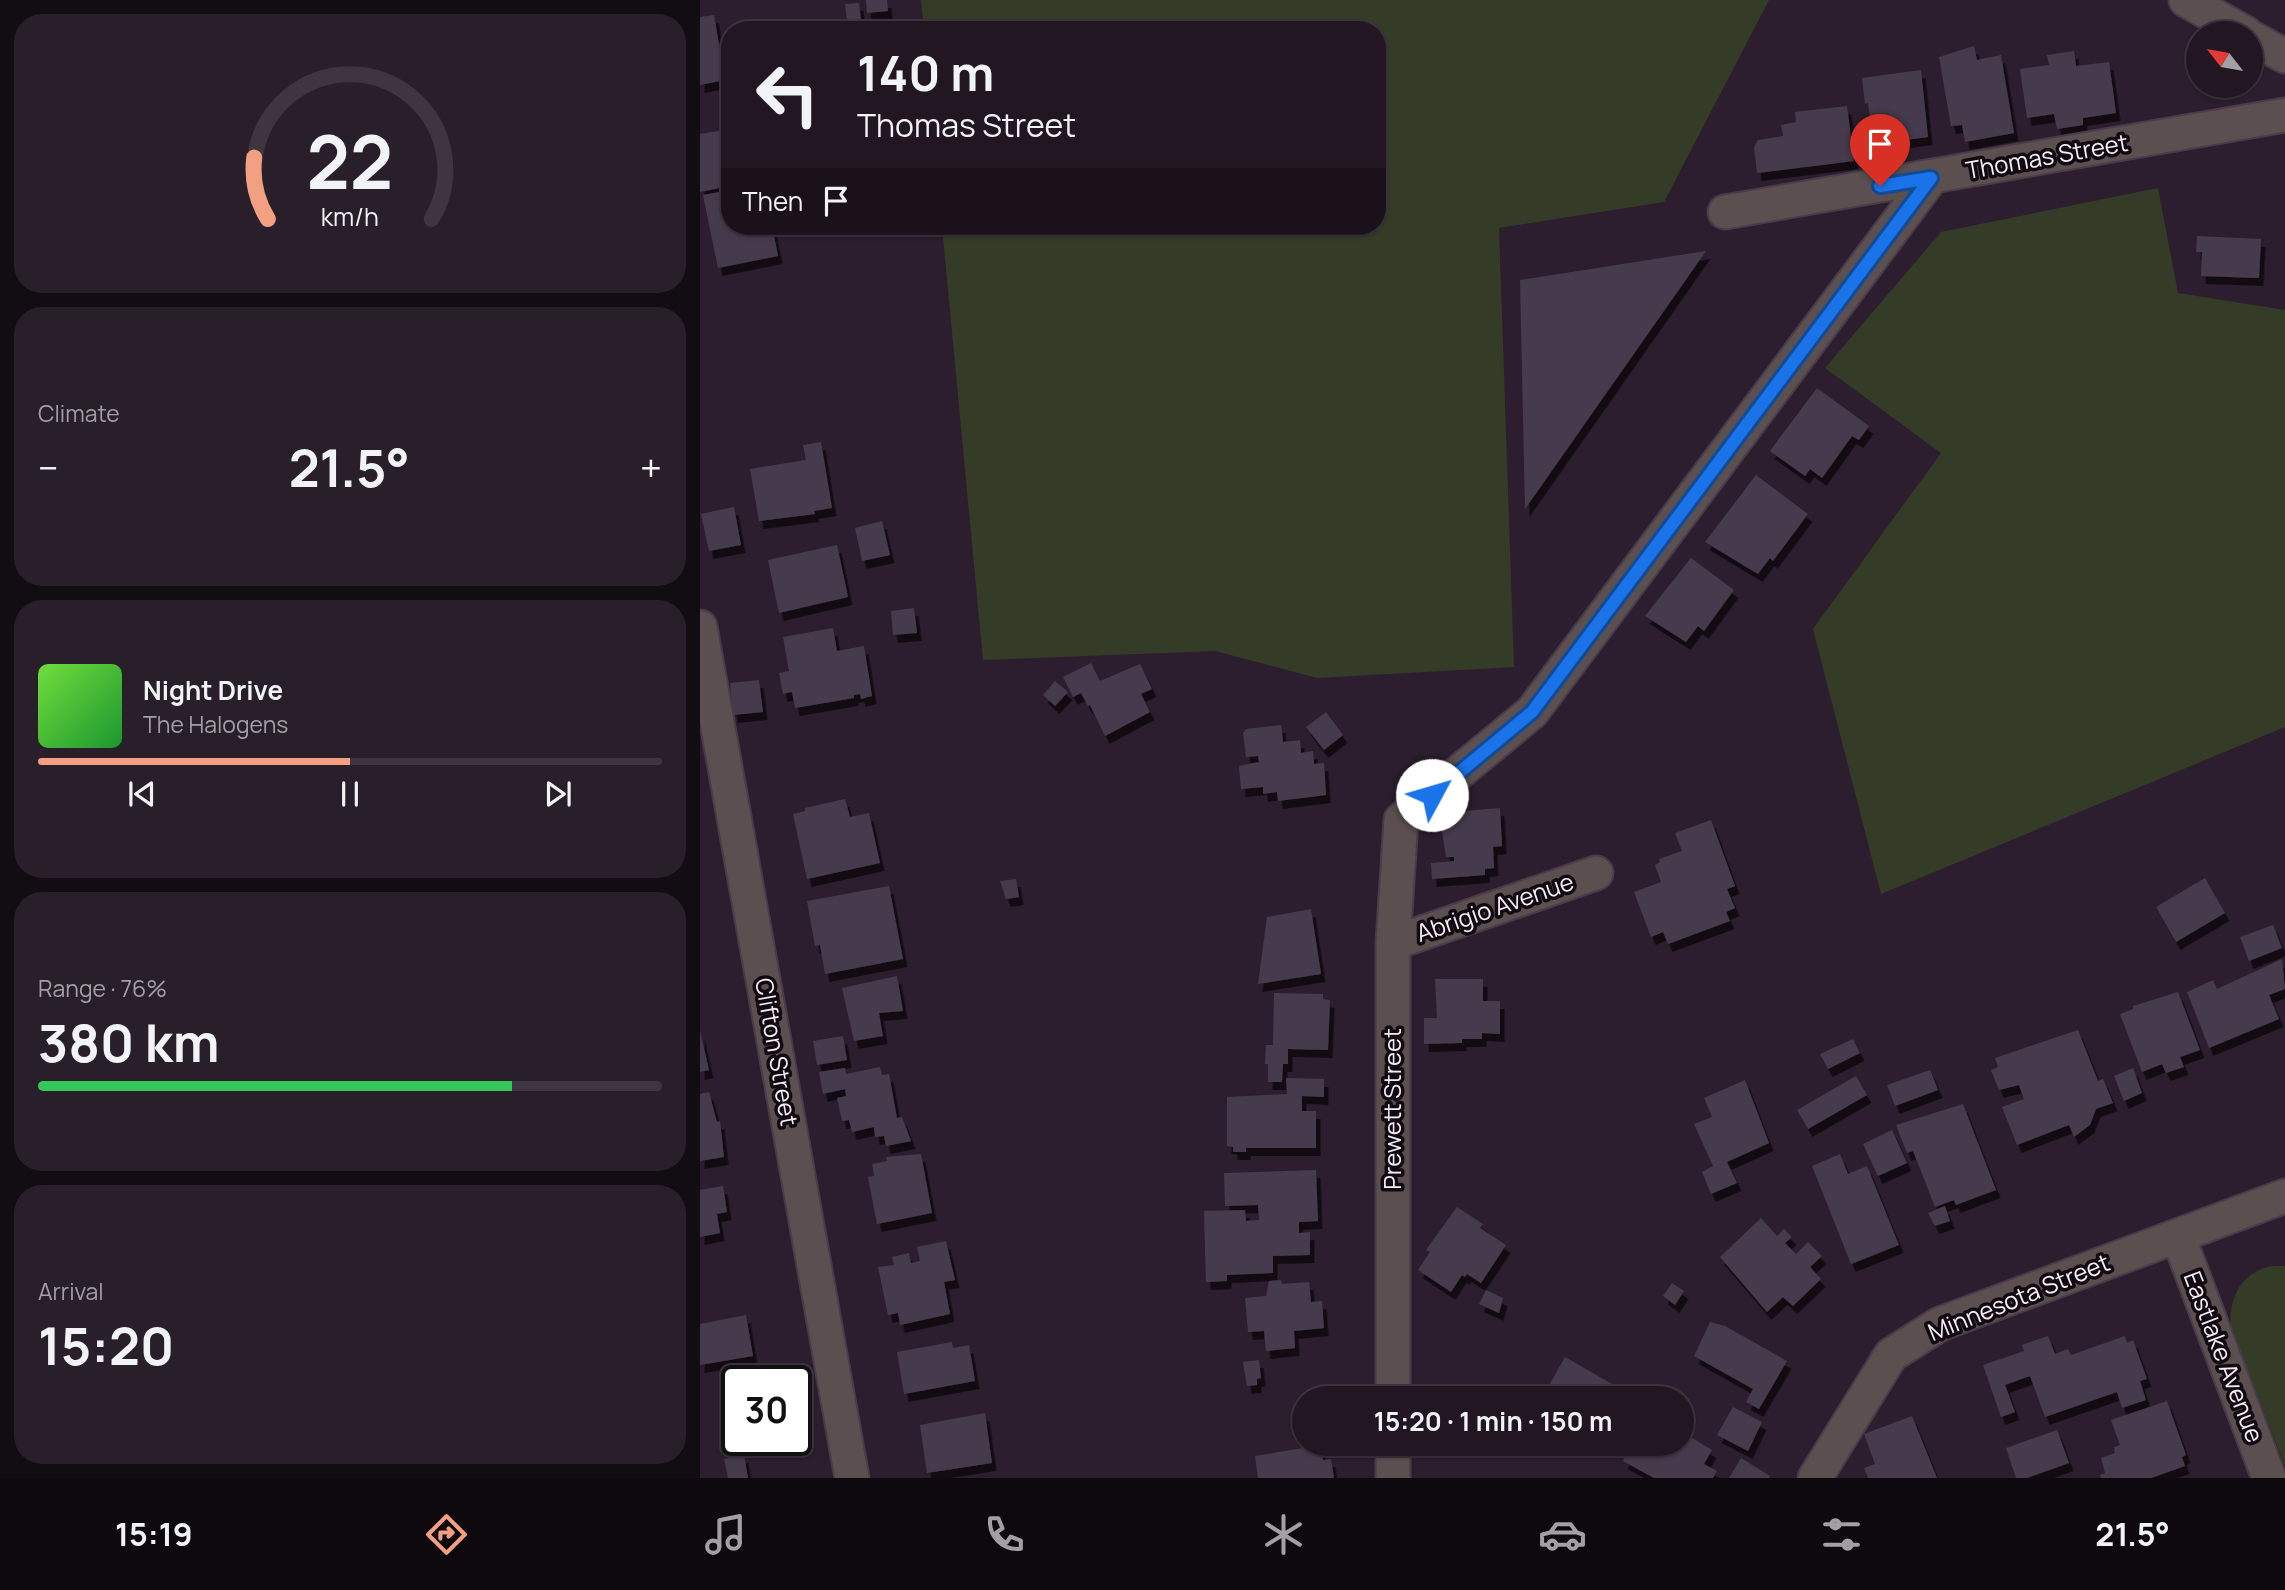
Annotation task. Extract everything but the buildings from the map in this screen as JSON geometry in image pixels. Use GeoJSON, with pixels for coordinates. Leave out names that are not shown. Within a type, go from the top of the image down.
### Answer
{"type":"FeatureCollection","features":[{"type":"Feature","properties":{"kind":"street"},"geometry":{"type":"LineString","coordinates":[[2186,0],[2224,21]]}},
{"type":"Feature","properties":{"kind":"street"},"geometry":{"type":"LineString","coordinates":[[2263,44],[2285,56]]}},
{"type":"Feature","properties":{"kind":"street","name":"Thomas Street"},"geometry":{"type":"LineString","coordinates":[[1725,212],[2285,115]]}},
{"type":"Feature","properties":{"kind":"street","name":"Prewett Street"},"geometry":{"type":"LineString","coordinates":[[1393,1386],[1393,943],[1401,820],[1532,712],[1931,178]]}},
{"type":"Feature","properties":{"kind":"street","name":"Clifton Street"},"geometry":{"type":"LineString","coordinates":[[700,627],[852,1478]]}},
{"type":"Feature","properties":{"kind":"street","name":"Abrigio Avenue"},"geometry":{"type":"LineString","coordinates":[[1393,943],[1597,873]]}},
{"type":"Feature","properties":{"kind":"street","name":"Minnesota Street"},"geometry":{"type":"LineString","coordinates":[[1815,1478],[1891,1355],[1940,1324],[2285,1196]]}},
{"type":"Feature","properties":{"kind":"street","name":"Eastlake Avenue"},"geometry":{"type":"LineString","coordinates":[[2178,1236],[2269,1478]]}},
{"type":"Feature","properties":{"kind":"street"},"geometry":{"type":"LineString","coordinates":[[1393,1456],[1393,1478]]}},
{"type":"Feature","properties":{"kind":"green space"},"geometry":{"type":"Polygon","coordinates":[[[921,0],[1769,0],[1664,202],[1499,228],[1514,667],[1317,678],[1215,651],[983,660],[943,235],[1386,235],[1386,21],[923,21],[921,0]]]}},
{"type":"Feature","properties":{"kind":"green space"},"geometry":{"type":"Polygon","coordinates":[[[2158,188],[2178,293],[2285,310],[2285,727],[1881,894],[1813,629],[1941,453],[1825,368],[1941,232],[2158,188]]]}},
{"type":"Feature","properties":{"kind":"green space"},"geometry":{"type":"Polygon","coordinates":[[[2271,1266],[2285,1266],[2285,1466],[2231,1328],[2234,1297],[2239,1288],[2252,1274],[2271,1266]]]}},
{"type":"Feature","properties":{"kind":"route"},"geometry":{"type":"LineString","coordinates":[[1432,795],[1532,712],[1931,178],[1880,186]]}}]}
